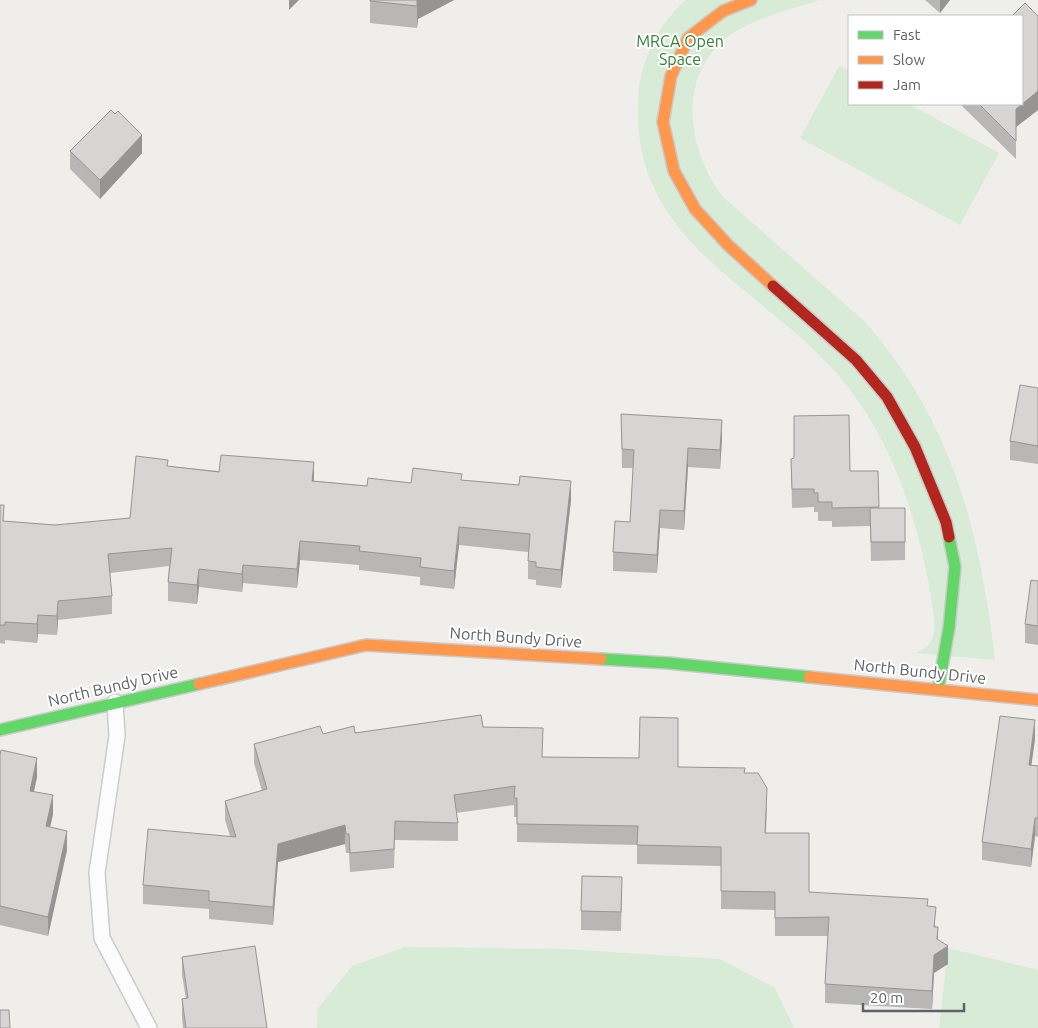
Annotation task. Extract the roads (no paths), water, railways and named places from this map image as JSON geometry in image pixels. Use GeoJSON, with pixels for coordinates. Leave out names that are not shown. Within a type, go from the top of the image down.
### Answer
{"type":"FeatureCollection","features":[{"type":"Feature","properties":{"kind":"street"},"geometry":{"type":"LineString","coordinates":[[751,0],[723,10],[688,38],[671,76],[663,122],[674,171],[695,209],[728,245],[856,360],[887,398],[916,447],[946,522],[955,568],[949,628],[938,689]]}},
{"type":"Feature","properties":{"kind":"street","name":"North Bundy Drive"},"geometry":{"type":"LineString","coordinates":[[0,730],[366,645],[668,663],[1038,700]]}},
{"type":"Feature","properties":{"kind":"lane"},"geometry":{"type":"LineString","coordinates":[[115,702],[117,736],[97,873],[102,938],[149,1028]]}},
{"type":"Feature","properties":{"kind":"park label","name":"MRCA Open Space"},"geometry":{"type":"Point","coordinates":[680,50]}}]}
